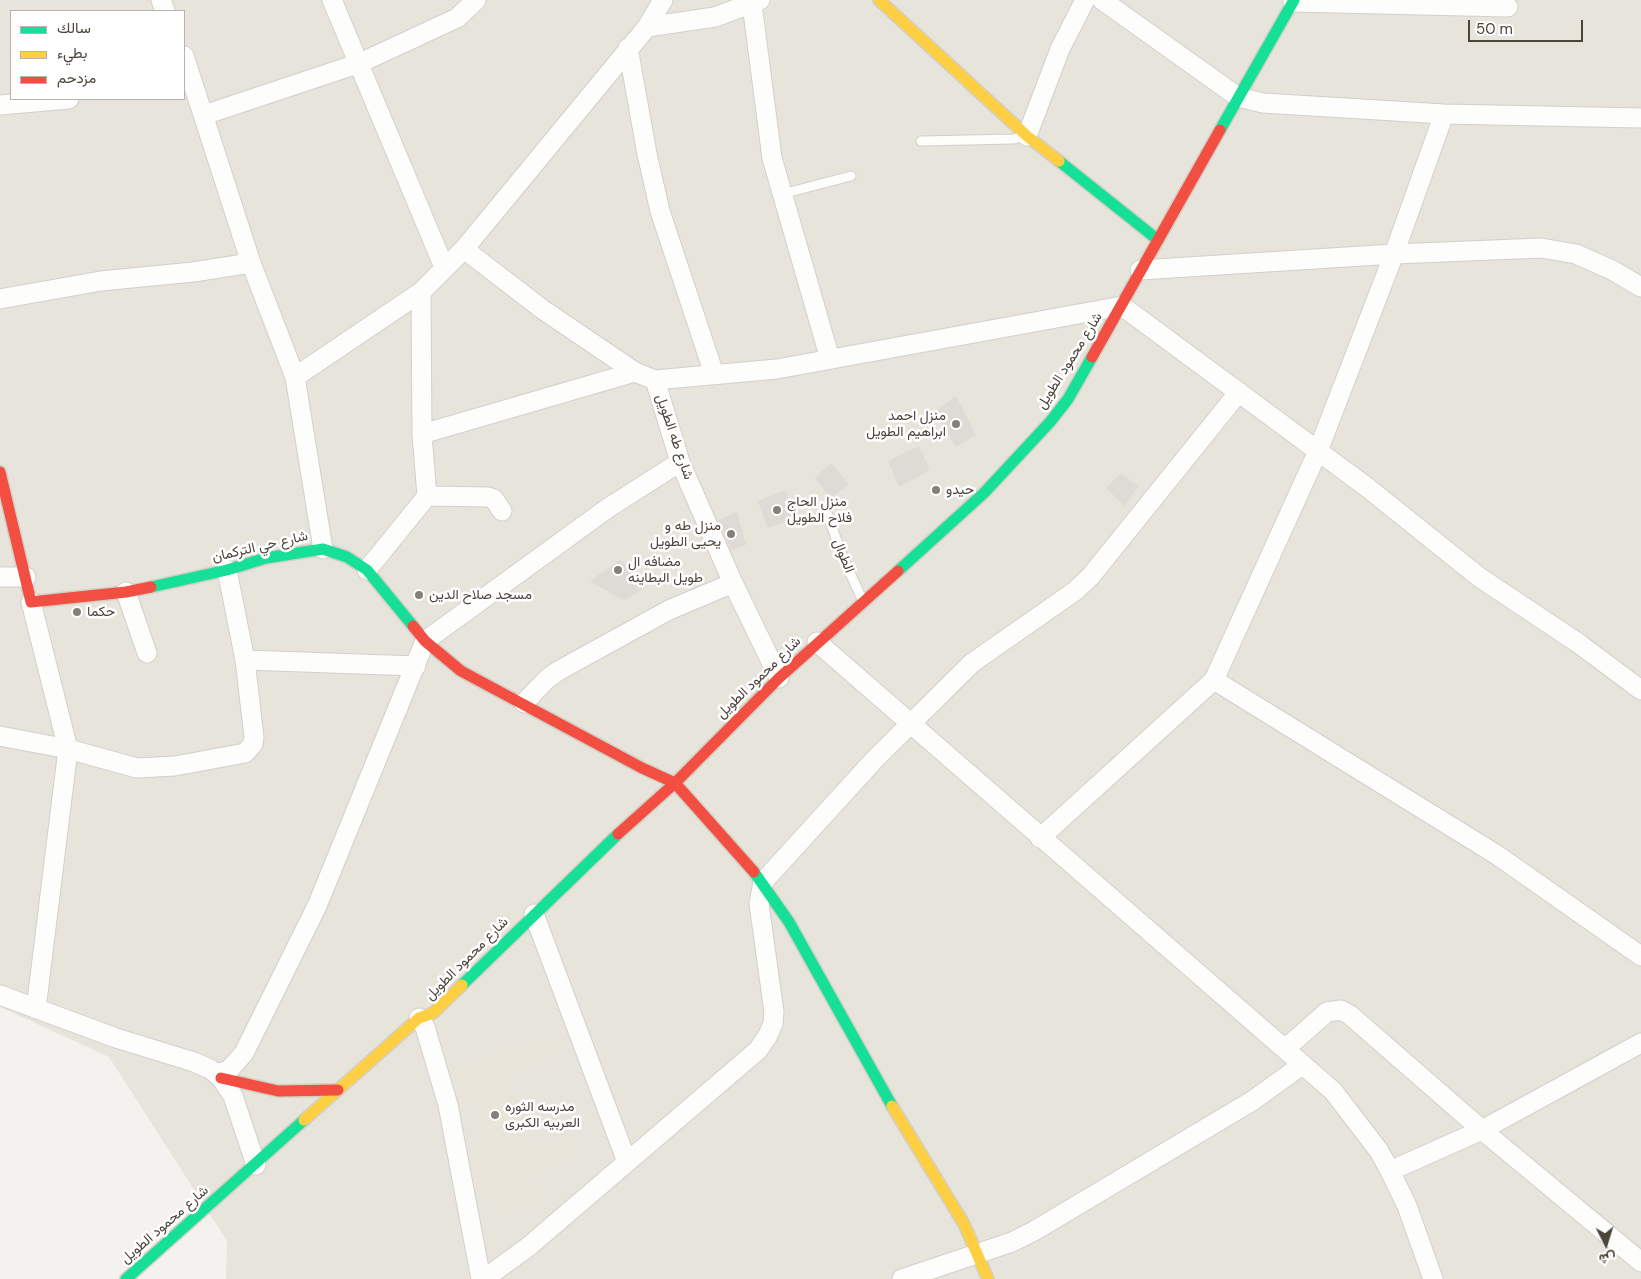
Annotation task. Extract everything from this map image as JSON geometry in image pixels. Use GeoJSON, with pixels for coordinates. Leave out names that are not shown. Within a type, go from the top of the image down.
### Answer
{"type":"FeatureCollection","features":[{"type":"Feature","properties":{"kind":"street"},"geometry":{"type":"LineString","coordinates":[[332,0],[444,267]]}},
{"type":"Feature","properties":{"kind":"street"},"geometry":{"type":"LineString","coordinates":[[204,115],[360,63],[457,18],[476,0]]}},
{"type":"Feature","properties":{"kind":"street"},"geometry":{"type":"LineString","coordinates":[[295,377],[421,292],[464,249],[647,27],[663,0]]}},
{"type":"Feature","properties":{"kind":"street"},"geometry":{"type":"LineString","coordinates":[[879,0],[1027,136],[1158,240]]}},
{"type":"Feature","properties":{"kind":"street"},"geometry":{"type":"LineString","coordinates":[[1027,136],[1060,49],[1085,0]]}},
{"type":"Feature","properties":{"kind":"street"},"geometry":{"type":"LineString","coordinates":[[1102,0],[1238,96],[1263,103],[1444,114],[1641,118]]}},
{"type":"Feature","properties":{"kind":"street"},"geometry":{"type":"LineString","coordinates":[[1293,1],[1508,7]]}},
{"type":"Feature","properties":{"kind":"street","name":"شارع محمود الطويل"},"geometry":{"type":"LineString","coordinates":[[126,1279],[255,1173],[338,1090],[422,1025],[534,914],[674,783],[779,678],[984,493],[1050,422],[1068,399],[1122,306],[1140,270],[1293,1]]}},
{"type":"Feature","properties":{"kind":"street"},"geometry":{"type":"LineString","coordinates":[[647,27],[695,22],[756,2],[768,138],[781,194],[830,359]]}},
{"type":"Feature","properties":{"kind":"street"},"geometry":{"type":"LineString","coordinates":[[628,48],[647,154],[660,211],[714,374]]}},
{"type":"Feature","properties":{"kind":"street"},"geometry":{"type":"LineString","coordinates":[[185,62],[189,87],[204,115],[251,263],[295,377],[323,549]]}},
{"type":"Feature","properties":{"kind":"street"},"geometry":{"type":"LineString","coordinates":[[0,106],[59,100]]}},
{"type":"Feature","properties":{"kind":"street"},"geometry":{"type":"LineString","coordinates":[[1040,838],[1214,680],[1318,451],[1394,254],[1444,114]]}},
{"type":"Feature","properties":{"kind":"street"},"geometry":{"type":"LineString","coordinates":[[1140,270],[1394,254],[1542,248],[1576,254],[1612,270],[1641,286]]}},
{"type":"Feature","properties":{"kind":"street","name":"شارع طه الطويل"},"geometry":{"type":"LineString","coordinates":[[464,249],[542,309],[635,372],[655,380],[680,462],[733,583],[779,678]]}},
{"type":"Feature","properties":{"kind":"street"},"geometry":{"type":"LineString","coordinates":[[0,300],[101,281],[192,272],[251,263]]}},
{"type":"Feature","properties":{"kind":"street"},"geometry":{"type":"LineString","coordinates":[[367,570],[427,496],[422,434],[421,292]]}},
{"type":"Feature","properties":{"kind":"street"},"geometry":{"type":"LineString","coordinates":[[655,380],[777,370],[1122,306],[1318,451],[1479,578],[1571,638],[1641,690]]}},
{"type":"Feature","properties":{"kind":"street"},"geometry":{"type":"LineString","coordinates":[[422,434],[635,372]]}},
{"type":"Feature","properties":{"kind":"street"},"geometry":{"type":"LineString","coordinates":[[422,1025],[453,1124],[482,1279],[528,1246],[745,1062],[768,1037],[773,1024],[774,1012],[759,904],[763,882],[875,759],[972,663],[1082,586],[1238,392]]}},
{"type":"Feature","properties":{"kind":"street"},"geometry":{"type":"LineString","coordinates":[[219,1076],[229,1070],[244,1053],[317,906],[425,641],[608,508],[680,462]]}},
{"type":"Feature","properties":{"kind":"street"},"geometry":{"type":"LineString","coordinates":[[0,472],[68,749],[36,1009]]}},
{"type":"Feature","properties":{"kind":"street"},"geometry":{"type":"LineString","coordinates":[[427,496],[488,497],[494,499],[502,511]]}},
{"type":"Feature","properties":{"kind":"street","name":"شارع حي التركمان"},"geometry":{"type":"LineString","coordinates":[[31,602],[126,592],[227,570],[266,558],[323,549],[347,557],[367,570],[425,641],[461,671],[524,703],[642,768],[674,783]]}},
{"type":"Feature","properties":{"kind":"street"},"geometry":{"type":"LineString","coordinates":[[0,736],[68,749],[137,768],[175,766],[245,753],[253,744],[254,738],[245,660],[227,570]]}},
{"type":"Feature","properties":{"kind":"street"},"geometry":{"type":"LineString","coordinates":[[0,577],[26,577]]}},
{"type":"Feature","properties":{"kind":"street"},"geometry":{"type":"LineString","coordinates":[[524,703],[547,679],[558,671],[669,610],[733,583]]}},
{"type":"Feature","properties":{"kind":"street"},"geometry":{"type":"LineString","coordinates":[[126,592],[147,653]]}},
{"type":"Feature","properties":{"kind":"street"},"geometry":{"type":"LineString","coordinates":[[818,642],[1040,838],[1116,900],[1333,1091],[1369,1138],[1390,1171],[1406,1206],[1433,1279]]}},
{"type":"Feature","properties":{"kind":"street"},"geometry":{"type":"LineString","coordinates":[[245,660],[416,666]]}},
{"type":"Feature","properties":{"kind":"street"},"geometry":{"type":"LineString","coordinates":[[1214,680],[1497,855],[1641,956]]}},
{"type":"Feature","properties":{"kind":"street"},"geometry":{"type":"LineString","coordinates":[[674,783],[763,882],[789,922],[876,1079],[964,1224],[988,1279]]}},
{"type":"Feature","properties":{"kind":"street"},"geometry":{"type":"LineString","coordinates":[[534,914],[627,1162]]}},
{"type":"Feature","properties":{"kind":"street"},"geometry":{"type":"LineString","coordinates":[[0,995],[116,1038],[194,1062],[219,1076],[278,1091],[318,1092],[338,1090]]}},
{"type":"Feature","properties":{"kind":"street"},"geometry":{"type":"LineString","coordinates":[[1284,1049],[1327,1012],[1341,1010],[1362,1023],[1482,1130],[1641,1262]]}},
{"type":"Feature","properties":{"kind":"street"},"geometry":{"type":"LineString","coordinates":[[1390,1171],[1482,1130],[1641,1043]]}},
{"type":"Feature","properties":{"kind":"street"},"geometry":{"type":"LineString","coordinates":[[902,1279],[1012,1242],[1034,1231],[1252,1102],[1302,1065]]}},
{"type":"Feature","properties":{"kind":"street"},"geometry":{"type":"LineString","coordinates":[[219,1076],[233,1096],[240,1113],[255,1173]]}},
{"type":"Feature","properties":{"kind":"lane"},"geometry":{"type":"LineString","coordinates":[[921,141],[1014,139],[1027,136]]}},
{"type":"Feature","properties":{"kind":"lane"},"geometry":{"type":"LineString","coordinates":[[781,194],[852,176]]}},
{"type":"Feature","properties":{"kind":"lane","name":"الطوال"},"geometry":{"type":"LineString","coordinates":[[825,508],[844,560],[863,602]]}},
{"type":"Feature","properties":{"kind":"shaded area"},"geometry":{"type":"Polygon","coordinates":[[[0,0],[1641,0],[1641,1279],[226,1279],[227,1241],[109,1057],[0,1007],[0,0]]]}},
{"type":"Feature","properties":{"kind":"shaded area","name":"مدرسه الثوره العربيه الكبرى"},"geometry":{"type":"Polygon","coordinates":[[[552,1038],[561,1054],[498,1079],[526,1151],[574,1138],[581,1158],[528,1174],[541,1204],[497,1213],[475,1166],[494,1162],[470,1087],[454,1093],[450,1071],[552,1038]]]}},
{"type":"Feature","properties":{"kind":"building","name":"منزل احمد ابراهيم الطويل"},"geometry":{"type":"Polygon","coordinates":[[[956,396],[976,435],[956,447],[935,412],[956,396]]]}},
{"type":"Feature","properties":{"kind":"building"},"geometry":{"type":"Polygon","coordinates":[[[919,446],[930,470],[899,487],[888,461],[919,446]]]}},
{"type":"Feature","properties":{"kind":"building"},"geometry":{"type":"Polygon","coordinates":[[[831,463],[849,485],[830,498],[815,478],[831,463]]]}},
{"type":"Feature","properties":{"kind":"building"},"geometry":{"type":"Polygon","coordinates":[[[1121,473],[1138,486],[1125,506],[1106,488],[1121,473]]]}},
{"type":"Feature","properties":{"kind":"building","name":"منزل الحاج فلاح الطويل"},"geometry":{"type":"Polygon","coordinates":[[[785,490],[795,518],[768,528],[758,501],[785,490]]]}},
{"type":"Feature","properties":{"kind":"building","name":"منزل طه و يحيى الطويل"},"geometry":{"type":"Polygon","coordinates":[[[737,512],[746,545],[731,550],[718,520],[737,512]]]}},
{"type":"Feature","properties":{"kind":"building","name":"مضافه ال طويل البطاينه"},"geometry":{"type":"Polygon","coordinates":[[[620,560],[648,585],[624,601],[590,581],[620,560]]]}},
{"type":"Feature","properties":{"kind":"traffic: fast"},"geometry":{"type":"LineString","coordinates":[[1220,130],[1294,0]]}},
{"type":"Feature","properties":{"kind":"traffic: fast"},"geometry":{"type":"LineString","coordinates":[[1059,161],[1158,240]]}},
{"type":"Feature","properties":{"kind":"traffic: fast"},"geometry":{"type":"LineString","coordinates":[[898,571],[984,493],[1050,422],[1068,399],[1092,357]]}},
{"type":"Feature","properties":{"kind":"traffic: fast"},"geometry":{"type":"LineString","coordinates":[[151,587],[227,570],[266,558],[323,549],[347,557],[367,570],[413,626]]}},
{"type":"Feature","properties":{"kind":"traffic: fast"},"geometry":{"type":"LineString","coordinates":[[462,985],[618,834]]}},
{"type":"Feature","properties":{"kind":"traffic: fast"},"geometry":{"type":"LineString","coordinates":[[754,872],[789,922],[892,1106]]}},
{"type":"Feature","properties":{"kind":"traffic: fast"},"geometry":{"type":"LineString","coordinates":[[126,1279],[304,1120]]}},
{"type":"Feature","properties":{"kind":"traffic: slow"},"geometry":{"type":"LineString","coordinates":[[879,0],[1027,136],[1059,161]]}},
{"type":"Feature","properties":{"kind":"traffic: slow"},"geometry":{"type":"LineString","coordinates":[[304,1120],[419,1018],[433,1013],[462,985]]}},
{"type":"Feature","properties":{"kind":"traffic: slow"},"geometry":{"type":"LineString","coordinates":[[892,1106],[964,1224],[988,1279]]}},
{"type":"Feature","properties":{"kind":"traffic: jam"},"geometry":{"type":"LineString","coordinates":[[1092,357],[1220,130]]}},
{"type":"Feature","properties":{"kind":"traffic: jam"},"geometry":{"type":"LineString","coordinates":[[0,472],[31,602],[126,592],[151,587]]}},
{"type":"Feature","properties":{"kind":"traffic: jam"},"geometry":{"type":"LineString","coordinates":[[618,834],[675,783],[779,678],[898,571]]}},
{"type":"Feature","properties":{"kind":"traffic: jam"},"geometry":{"type":"LineString","coordinates":[[413,626],[425,641],[461,671],[642,768],[675,783],[754,872]]}},
{"type":"Feature","properties":{"kind":"traffic: jam"},"geometry":{"type":"LineString","coordinates":[[221,1078],[278,1091],[338,1090]]}},
{"type":"Feature","properties":{"kind":"place","name":"منزل احمد ابراهيم الطويل"},"geometry":{"type":"Point","coordinates":[956,424]}},
{"type":"Feature","properties":{"kind":"place","name":"حيدو"},"geometry":{"type":"Point","coordinates":[936,490]}},
{"type":"Feature","properties":{"kind":"place","name":"منزل الحاج فلاح الطويل"},"geometry":{"type":"Point","coordinates":[777,510]}},
{"type":"Feature","properties":{"kind":"place","name":"منزل طه و يحيى الطويل"},"geometry":{"type":"Point","coordinates":[731,534]}},
{"type":"Feature","properties":{"kind":"place","name":"مضافه ال طويل البطاينه"},"geometry":{"type":"Point","coordinates":[618,570]}},
{"type":"Feature","properties":{"kind":"place","name":"مسجد صلاح الدين"},"geometry":{"type":"Point","coordinates":[419,595]}},
{"type":"Feature","properties":{"kind":"place","name":"حكما"},"geometry":{"type":"Point","coordinates":[77,612]}},
{"type":"Feature","properties":{"kind":"place","name":"مدرسه الثوره العربيه الكبرى"},"geometry":{"type":"Point","coordinates":[495,1115]}}]}
